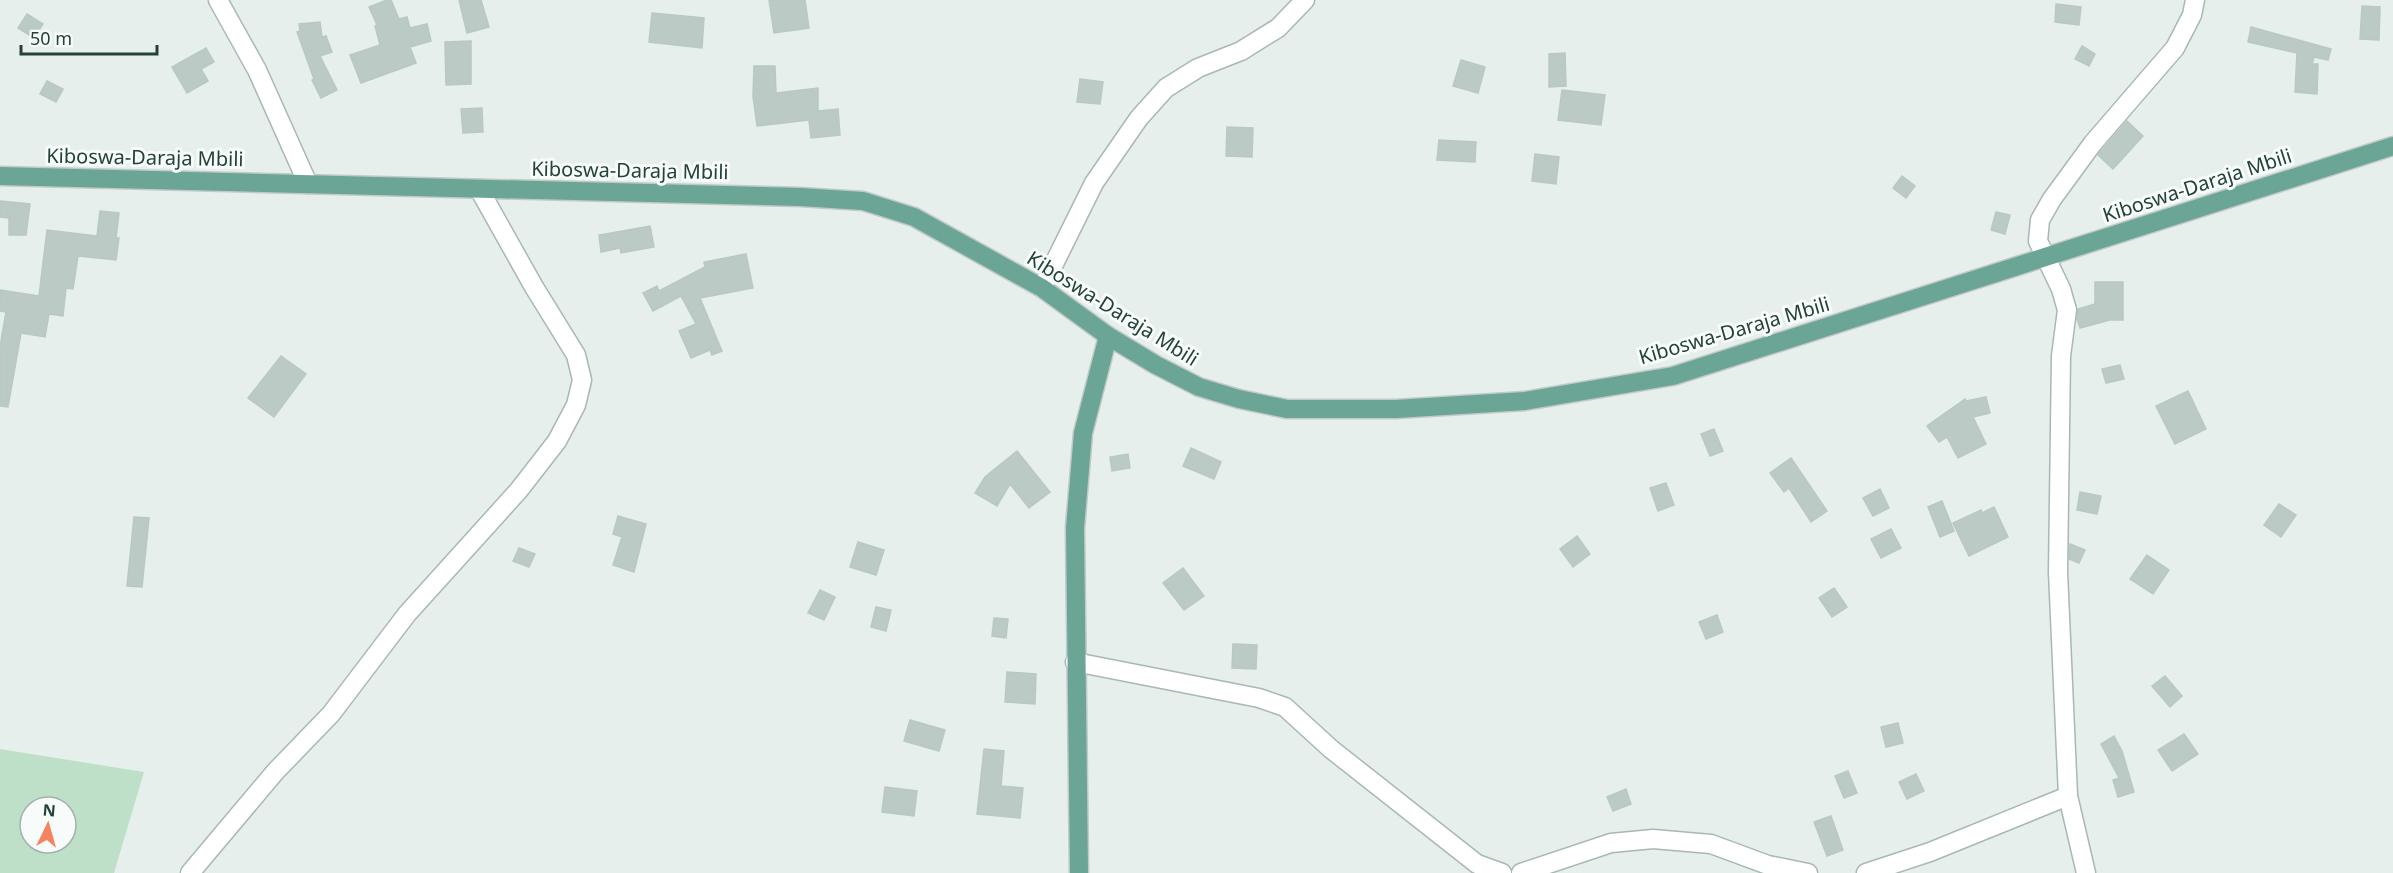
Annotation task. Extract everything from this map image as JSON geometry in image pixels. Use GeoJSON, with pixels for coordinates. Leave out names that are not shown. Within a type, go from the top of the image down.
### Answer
{"type":"FeatureCollection","features":[{"type":"Feature","properties":{"kind":"main road","name":"Kiboswa-Daraja Mbili"},"geometry":{"type":"LineString","coordinates":[[0,176],[800,197],[863,201],[914,217],[1042,288],[1108,336],[1156,365],[1199,387],[1239,399],[1287,409],[1396,409],[1525,401],[1673,376],[2393,146]]}},
{"type":"Feature","properties":{"kind":"main road"},"geometry":{"type":"LineString","coordinates":[[1078,873],[1075,528],[1083,433],[1108,336]]}},
{"type":"Feature","properties":{"kind":"street"},"geometry":{"type":"LineString","coordinates":[[218,0],[256,69],[308,184]]}},
{"type":"Feature","properties":{"kind":"street"},"geometry":{"type":"LineString","coordinates":[[1042,288],[1094,183],[1146,110],[1166,88],[1198,68],[1241,51],[1278,28],[1305,0]]}},
{"type":"Feature","properties":{"kind":"street"},"geometry":{"type":"LineString","coordinates":[[2086,873],[2068,796],[2058,572],[2061,356],[2067,310],[2061,289],[2038,241],[2040,220],[2052,199],[2093,143],[2175,48],[2193,15],[2195,0]]}},
{"type":"Feature","properties":{"kind":"street"},"geometry":{"type":"LineString","coordinates":[[190,873],[275,772],[331,714],[407,614],[519,490],[557,441],[576,405],[582,380],[576,355],[534,287],[479,189]]}},
{"type":"Feature","properties":{"kind":"street"},"geometry":{"type":"LineString","coordinates":[[1075,662],[1259,698],[1285,707],[1331,749],[1477,864],[1502,873]]}},
{"type":"Feature","properties":{"kind":"street"},"geometry":{"type":"LineString","coordinates":[[1866,873],[1930,852],[2068,796]]}},
{"type":"Feature","properties":{"kind":"street"},"geometry":{"type":"LineString","coordinates":[[1521,873],[1611,843],[1653,839],[1711,844],[1768,865],[1808,873]]}},
{"type":"Feature","properties":{"kind":"green space"},"geometry":{"type":"Polygon","coordinates":[[[0,749],[144,772],[114,873],[0,873],[0,749]]]}},
{"type":"Feature","properties":{"kind":"building"},"geometry":{"type":"Polygon","coordinates":[[[391,0],[399,19],[407,17],[410,28],[427,24],[431,41],[410,47],[416,63],[361,83],[350,55],[380,45],[375,26],[377,25],[369,7],[391,0]]]}},
{"type":"Feature","properties":{"kind":"building"},"geometry":{"type":"Polygon","coordinates":[[[459,0],[481,0],[489,27],[467,33],[459,0]]]}},
{"type":"Feature","properties":{"kind":"building"},"geometry":{"type":"Polygon","coordinates":[[[769,0],[805,0],[809,28],[774,33],[769,0]]]}},
{"type":"Feature","properties":{"kind":"building"},"geometry":{"type":"Polygon","coordinates":[[[2056,4],[2081,7],[2079,25],[2055,22],[2056,4]]]}},
{"type":"Feature","properties":{"kind":"building"},"geometry":{"type":"Polygon","coordinates":[[[2362,6],[2380,7],[2379,40],[2360,39],[2362,6]]]}},
{"type":"Feature","properties":{"kind":"building"},"geometry":{"type":"Polygon","coordinates":[[[652,13],[704,18],[702,48],[649,42],[652,13]]]}},
{"type":"Feature","properties":{"kind":"building"},"geometry":{"type":"Polygon","coordinates":[[[27,14],[43,24],[34,38],[18,28],[27,14]]]}},
{"type":"Feature","properties":{"kind":"building"},"geometry":{"type":"Polygon","coordinates":[[[320,22],[322,37],[326,36],[332,52],[320,56],[337,90],[321,98],[312,80],[314,79],[297,32],[300,31],[299,24],[320,22]]]}},
{"type":"Feature","properties":{"kind":"building"},"geometry":{"type":"Polygon","coordinates":[[[2251,27],[2331,49],[2328,60],[2314,57],[2312,64],[2318,64],[2317,94],[2295,92],[2297,53],[2248,42],[2251,27]]]}},
{"type":"Feature","properties":{"kind":"building"},"geometry":{"type":"Polygon","coordinates":[[[471,41],[471,84],[446,85],[445,42],[471,41]]]}},
{"type":"Feature","properties":{"kind":"building"},"geometry":{"type":"Polygon","coordinates":[[[2082,46],[2095,54],[2089,66],[2075,59],[2082,46]]]}},
{"type":"Feature","properties":{"kind":"building"},"geometry":{"type":"Polygon","coordinates":[[[206,48],[214,62],[201,69],[208,81],[187,93],[172,67],[206,48]]]}},
{"type":"Feature","properties":{"kind":"building"},"geometry":{"type":"Polygon","coordinates":[[[1565,53],[1566,86],[1549,87],[1549,54],[1565,53]]]}},
{"type":"Feature","properties":{"kind":"building"},"geometry":{"type":"Polygon","coordinates":[[[1461,60],[1485,67],[1478,93],[1453,86],[1461,60]]]}},
{"type":"Feature","properties":{"kind":"building"},"geometry":{"type":"Polygon","coordinates":[[[754,66],[775,66],[776,93],[818,88],[818,111],[838,109],[840,135],[811,138],[809,120],[757,126],[753,96],[754,66]]]}},
{"type":"Feature","properties":{"kind":"building"},"geometry":{"type":"Polygon","coordinates":[[[1080,79],[1103,82],[1100,104],[1077,102],[1080,79]]]}},
{"type":"Feature","properties":{"kind":"building"},"geometry":{"type":"Polygon","coordinates":[[[47,81],[63,89],[56,102],[40,94],[47,81]]]}},
{"type":"Feature","properties":{"kind":"building"},"geometry":{"type":"Polygon","coordinates":[[[1562,90],[1605,95],[1601,125],[1558,120],[1562,90]]]}},
{"type":"Feature","properties":{"kind":"building"},"geometry":{"type":"Polygon","coordinates":[[[482,108],[483,132],[463,133],[461,109],[482,108]]]}},
{"type":"Feature","properties":{"kind":"building"},"geometry":{"type":"Polygon","coordinates":[[[2127,121],[2143,136],[2113,169],[2098,155],[2127,121]]]}},
{"type":"Feature","properties":{"kind":"building"},"geometry":{"type":"Polygon","coordinates":[[[1227,127],[1253,128],[1252,157],[1226,156],[1227,127]]]}},
{"type":"Feature","properties":{"kind":"building"},"geometry":{"type":"Polygon","coordinates":[[[1439,140],[1476,142],[1475,162],[1437,160],[1439,140]]]}},
{"type":"Feature","properties":{"kind":"building"},"geometry":{"type":"Polygon","coordinates":[[[1535,154],[1559,157],[1556,184],[1532,181],[1535,154]]]}},
{"type":"Feature","properties":{"kind":"building"},"geometry":{"type":"Polygon","coordinates":[[[1902,176],[1915,186],[1906,198],[1893,188],[1902,176]]]}},
{"type":"Feature","properties":{"kind":"building"},"geometry":{"type":"Polygon","coordinates":[[[0,201],[30,204],[26,235],[9,235],[9,218],[0,217],[0,201]]]}},
{"type":"Feature","properties":{"kind":"building"},"geometry":{"type":"Polygon","coordinates":[[[100,211],[119,213],[116,260],[78,256],[73,289],[66,288],[63,316],[49,314],[45,337],[21,333],[8,407],[0,406],[0,347],[6,312],[0,311],[0,290],[39,296],[47,230],[97,236],[100,211]]]}},
{"type":"Feature","properties":{"kind":"building"},"geometry":{"type":"Polygon","coordinates":[[[1996,212],[2010,215],[2005,234],[1991,230],[1996,212]]]}},
{"type":"Feature","properties":{"kind":"building"},"geometry":{"type":"Polygon","coordinates":[[[650,226],[654,247],[621,253],[620,248],[601,252],[599,235],[650,226]]]}},
{"type":"Feature","properties":{"kind":"building"},"geometry":{"type":"Polygon","coordinates":[[[746,254],[753,288],[700,298],[722,351],[712,355],[710,350],[691,358],[679,331],[696,324],[681,296],[653,311],[643,293],[657,286],[659,291],[705,267],[704,262],[746,254]]]}},
{"type":"Feature","properties":{"kind":"building"},"geometry":{"type":"Polygon","coordinates":[[[2095,282],[2123,282],[2123,320],[2110,320],[2080,328],[2077,319],[2078,309],[2095,304],[2095,282]]]}},
{"type":"Feature","properties":{"kind":"building"},"geometry":{"type":"Polygon","coordinates":[[[281,356],[306,374],[274,417],[248,398],[281,356]]]}},
{"type":"Feature","properties":{"kind":"building"},"geometry":{"type":"Polygon","coordinates":[[[2120,365],[2124,379],[2106,383],[2102,369],[2120,365]]]}},
{"type":"Feature","properties":{"kind":"building"},"geometry":{"type":"Polygon","coordinates":[[[2188,391],[2206,429],[2175,444],[2156,406],[2188,391]]]}},
{"type":"Feature","properties":{"kind":"building"},"geometry":{"type":"Polygon","coordinates":[[[1986,397],[1990,413],[1973,417],[1986,444],[1958,458],[1947,437],[1939,442],[1927,426],[1965,399],[1966,401],[1986,397]]]}},
{"type":"Feature","properties":{"kind":"building"},"geometry":{"type":"Polygon","coordinates":[[[1714,429],[1723,451],[1710,456],[1701,434],[1714,429]]]}},
{"type":"Feature","properties":{"kind":"building"},"geometry":{"type":"Polygon","coordinates":[[[1191,448],[1221,462],[1214,479],[1183,466],[1191,448]]]}},
{"type":"Feature","properties":{"kind":"building"},"geometry":{"type":"Polygon","coordinates":[[[1017,451],[1050,492],[1029,508],[1010,484],[997,506],[975,493],[985,477],[1017,451]]]}},
{"type":"Feature","properties":{"kind":"building"},"geometry":{"type":"Polygon","coordinates":[[[1128,454],[1130,468],[1112,471],[1110,457],[1128,454]]]}},
{"type":"Feature","properties":{"kind":"building"},"geometry":{"type":"Polygon","coordinates":[[[1791,458],[1827,511],[1811,522],[1789,488],[1784,492],[1770,473],[1791,458]]]}},
{"type":"Feature","properties":{"kind":"building"},"geometry":{"type":"Polygon","coordinates":[[[1666,483],[1674,505],[1658,511],[1650,488],[1666,483]]]}},
{"type":"Feature","properties":{"kind":"building"},"geometry":{"type":"Polygon","coordinates":[[[1880,489],[1889,508],[1873,516],[1863,498],[1880,489]]]}},
{"type":"Feature","properties":{"kind":"building"},"geometry":{"type":"Polygon","coordinates":[[[2080,492],[2101,496],[2097,514],[2077,510],[2080,492]]]}},
{"type":"Feature","properties":{"kind":"building"},"geometry":{"type":"Polygon","coordinates":[[[1942,501],[1954,531],[1940,537],[1928,507],[1942,501]]]}},
{"type":"Feature","properties":{"kind":"building"},"geometry":{"type":"Polygon","coordinates":[[[2279,504],[2296,515],[2281,537],[2264,525],[2279,504]]]}},
{"type":"Feature","properties":{"kind":"building"},"geometry":{"type":"Polygon","coordinates":[[[1994,507],[2008,537],[1969,556],[1953,523],[1981,510],[1982,513],[1994,507]]]}},
{"type":"Feature","properties":{"kind":"building"},"geometry":{"type":"Polygon","coordinates":[[[618,516],[646,524],[634,572],[613,565],[622,537],[613,534],[618,516]]]}},
{"type":"Feature","properties":{"kind":"building"},"geometry":{"type":"Polygon","coordinates":[[[134,517],[149,518],[142,587],[127,586],[134,517]]]}},
{"type":"Feature","properties":{"kind":"building"},"geometry":{"type":"Polygon","coordinates":[[[1891,529],[1901,548],[1881,558],[1871,539],[1891,529]]]}},
{"type":"Feature","properties":{"kind":"building"},"geometry":{"type":"Polygon","coordinates":[[[1577,536],[1590,554],[1573,567],[1560,549],[1577,536]]]}},
{"type":"Feature","properties":{"kind":"building"},"geometry":{"type":"Polygon","coordinates":[[[858,542],[884,550],[876,575],[850,567],[858,542]]]}},
{"type":"Feature","properties":{"kind":"building"},"geometry":{"type":"Polygon","coordinates":[[[2070,544],[2085,550],[2079,563],[2069,559],[2070,544]]]}},
{"type":"Feature","properties":{"kind":"building"},"geometry":{"type":"Polygon","coordinates":[[[519,548],[535,554],[529,567],[513,561],[519,548]]]}},
{"type":"Feature","properties":{"kind":"building"},"geometry":{"type":"Polygon","coordinates":[[[2147,555],[2169,570],[2153,594],[2130,579],[2147,555]]]}},
{"type":"Feature","properties":{"kind":"building"},"geometry":{"type":"Polygon","coordinates":[[[1183,568],[1204,596],[1184,610],[1163,583],[1183,568]]]}},
{"type":"Feature","properties":{"kind":"building"},"geometry":{"type":"Polygon","coordinates":[[[1834,588],[1847,607],[1832,617],[1819,598],[1834,588]]]}},
{"type":"Feature","properties":{"kind":"building"},"geometry":{"type":"Polygon","coordinates":[[[820,590],[835,597],[824,620],[808,613],[820,590]]]}},
{"type":"Feature","properties":{"kind":"building"},"geometry":{"type":"Polygon","coordinates":[[[876,607],[891,610],[886,631],[871,627],[876,607]]]}},
{"type":"Feature","properties":{"kind":"building"},"geometry":{"type":"Polygon","coordinates":[[[1717,615],[1723,632],[1706,639],[1699,622],[1717,615]]]}},
{"type":"Feature","properties":{"kind":"building"},"geometry":{"type":"Polygon","coordinates":[[[994,618],[1008,619],[1006,638],[992,636],[994,618]]]}},
{"type":"Feature","properties":{"kind":"building"},"geometry":{"type":"Polygon","coordinates":[[[1233,644],[1257,645],[1256,669],[1232,668],[1233,644]]]}},
{"type":"Feature","properties":{"kind":"building"},"geometry":{"type":"Polygon","coordinates":[[[1007,672],[1036,674],[1035,704],[1005,702],[1007,672]]]}},
{"type":"Feature","properties":{"kind":"building"},"geometry":{"type":"Polygon","coordinates":[[[2165,676],[2182,696],[2170,707],[2152,686],[2165,676]]]}},
{"type":"Feature","properties":{"kind":"building"},"geometry":{"type":"Polygon","coordinates":[[[910,720],[945,730],[939,751],[904,741],[910,720]]]}},
{"type":"Feature","properties":{"kind":"building"},"geometry":{"type":"Polygon","coordinates":[[[1898,723],[1903,743],[1886,747],[1881,727],[1898,723]]]}},
{"type":"Feature","properties":{"kind":"building"},"geometry":{"type":"Polygon","coordinates":[[[2184,734],[2198,754],[2172,771],[2158,750],[2184,734]]]}},
{"type":"Feature","properties":{"kind":"building"},"geometry":{"type":"Polygon","coordinates":[[[2114,736],[2122,751],[2134,792],[2118,797],[2113,780],[2119,778],[2101,744],[2114,736]]]}},
{"type":"Feature","properties":{"kind":"building"},"geometry":{"type":"Polygon","coordinates":[[[984,749],[1004,751],[1001,786],[1023,788],[1020,818],[977,814],[984,749]]]}},
{"type":"Feature","properties":{"kind":"building"},"geometry":{"type":"Polygon","coordinates":[[[1848,771],[1857,793],[1844,798],[1835,776],[1848,771]]]}},
{"type":"Feature","properties":{"kind":"building"},"geometry":{"type":"Polygon","coordinates":[[[1916,774],[1924,791],[1907,799],[1899,782],[1916,774]]]}},
{"type":"Feature","properties":{"kind":"building"},"geometry":{"type":"Polygon","coordinates":[[[885,787],[917,791],[914,816],[882,812],[885,787]]]}},
{"type":"Feature","properties":{"kind":"building"},"geometry":{"type":"Polygon","coordinates":[[[1626,789],[1631,804],[1613,811],[1607,797],[1626,789]]]}},
{"type":"Feature","properties":{"kind":"building"},"geometry":{"type":"Polygon","coordinates":[[[1831,816],[1843,850],[1827,856],[1814,822],[1831,816]]]}}]}
